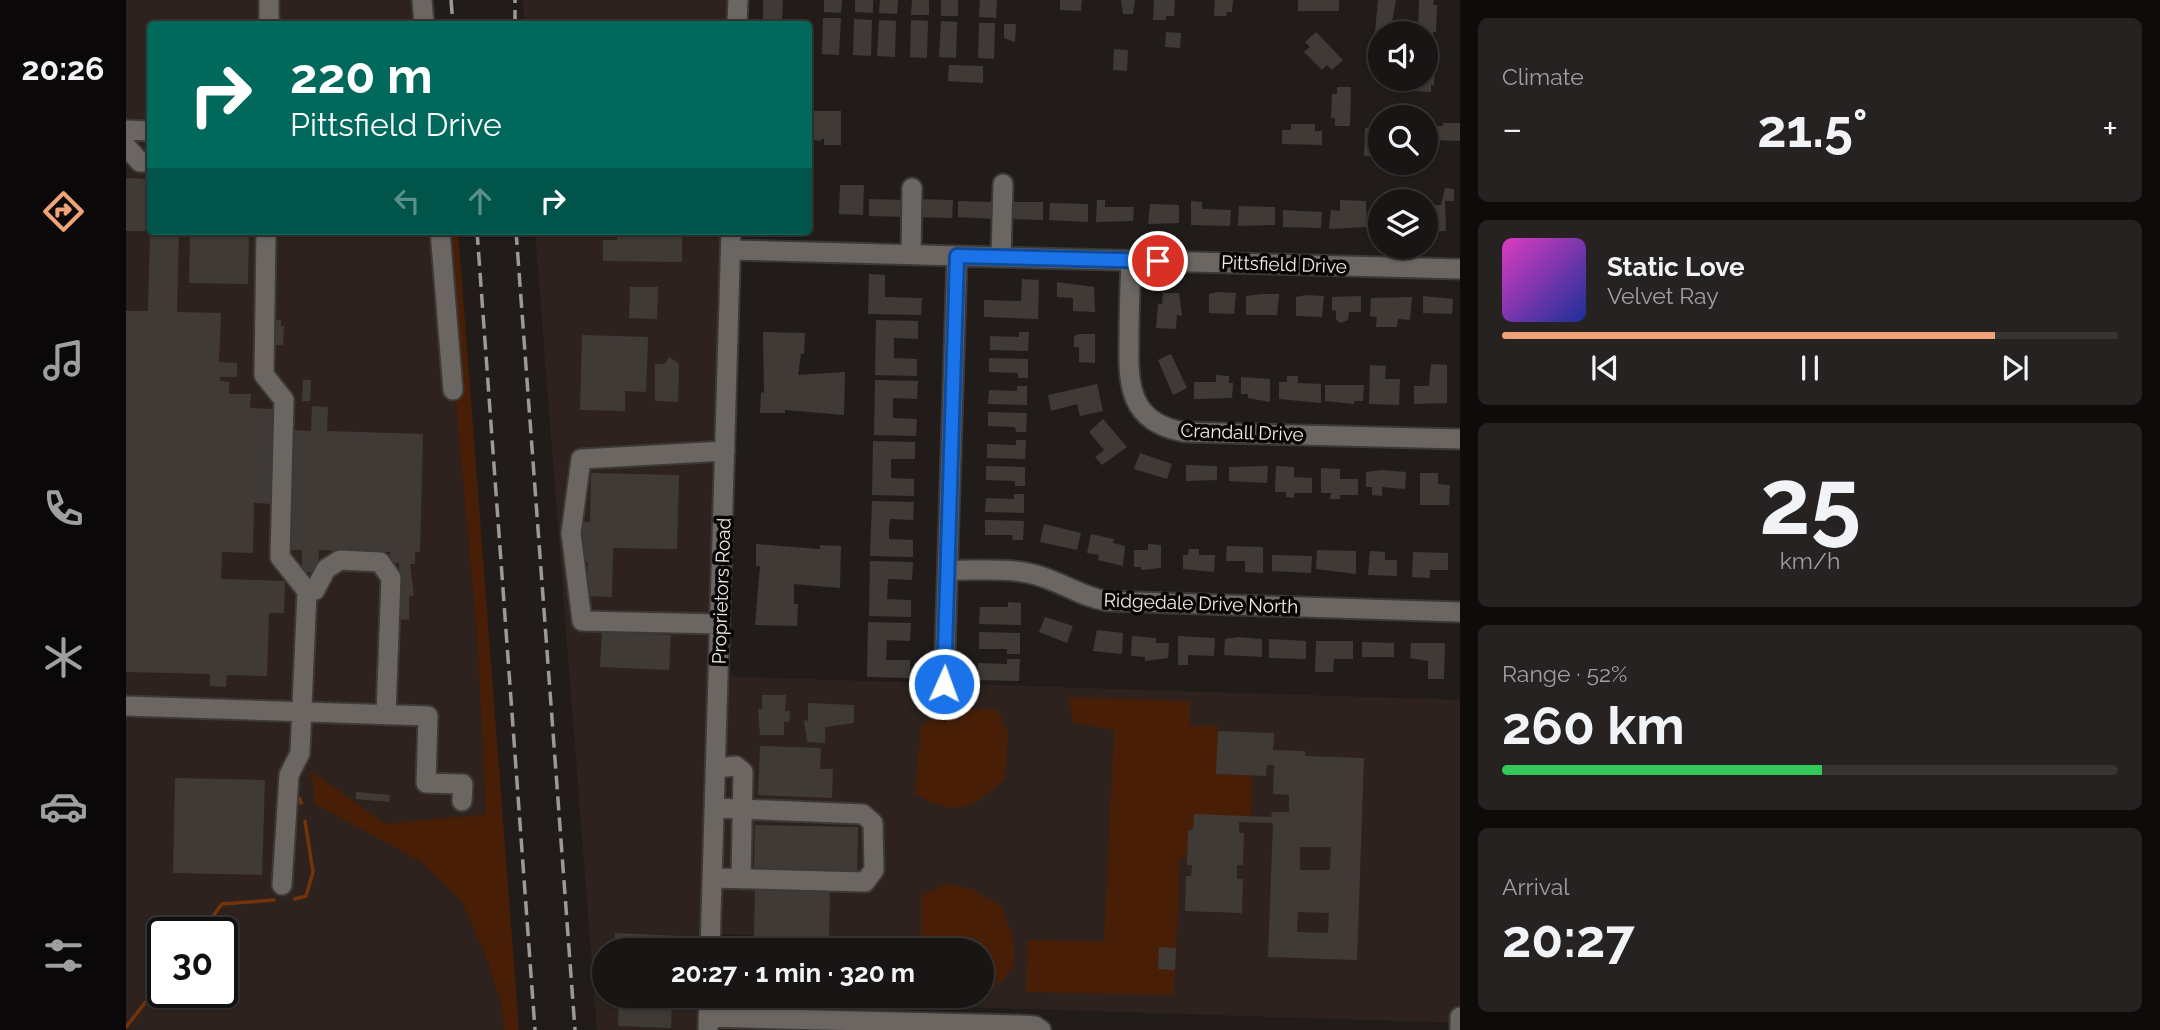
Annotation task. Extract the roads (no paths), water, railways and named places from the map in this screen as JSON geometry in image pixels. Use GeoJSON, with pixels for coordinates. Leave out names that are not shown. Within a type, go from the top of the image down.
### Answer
{"type":"FeatureCollection","features":[{"type":"Feature","properties":{"kind":"street"},"geometry":{"type":"LineString","coordinates":[[269,0],[269,21]]}},
{"type":"Feature","properties":{"kind":"street"},"geometry":{"type":"LineString","coordinates":[[422,0],[424,21]]}},
{"type":"Feature","properties":{"kind":"street"},"geometry":{"type":"LineString","coordinates":[[737,21],[738,0]]}},
{"type":"Feature","properties":{"kind":"street"},"geometry":{"type":"LineString","coordinates":[[126,130],[147,131]]}},
{"type":"Feature","properties":{"kind":"street"},"geometry":{"type":"LineString","coordinates":[[126,145],[145,162]]}},
{"type":"Feature","properties":{"kind":"street"},"geometry":{"type":"LineString","coordinates":[[1001,257],[1003,184]]}},
{"type":"Feature","properties":{"kind":"street"},"geometry":{"type":"LineString","coordinates":[[911,254],[912,188]]}},
{"type":"Feature","properties":{"kind":"street"},"geometry":{"type":"LineString","coordinates":[[266,235],[264,375],[284,400],[280,557],[307,591],[300,753],[289,775],[282,885]]}},
{"type":"Feature","properties":{"kind":"street"},"geometry":{"type":"LineString","coordinates":[[440,235],[453,390]]}},
{"type":"Feature","properties":{"kind":"street","name":"Pittsfield Drive"},"geometry":{"type":"LineString","coordinates":[[731,240],[957,256],[1460,269]]}},
{"type":"Feature","properties":{"kind":"street","name":"Proprietors Road"},"geometry":{"type":"LineString","coordinates":[[710,938],[731,240]]}},
{"type":"Feature","properties":{"kind":"street"},"geometry":{"type":"LineString","coordinates":[[944,684],[957,256]]}},
{"type":"Feature","properties":{"kind":"street","name":"Crandall Drive"},"geometry":{"type":"LineString","coordinates":[[1131,260],[1130,385],[1138,406],[1158,424],[1184,432],[1460,439]]}},
{"type":"Feature","properties":{"kind":"street"},"geometry":{"type":"LineString","coordinates":[[720,624],[582,621],[571,533],[581,459],[725,451]]}},
{"type":"Feature","properties":{"kind":"street"},"geometry":{"type":"LineString","coordinates":[[307,591],[316,590],[326,569],[340,560],[380,562],[386,568],[391,578],[386,714]]}},
{"type":"Feature","properties":{"kind":"street","name":"Ridgedale Drive North"},"geometry":{"type":"LineString","coordinates":[[948,570],[1023,572],[1038,575],[1091,598],[1107,601],[1460,612]]}},
{"type":"Feature","properties":{"kind":"street"},"geometry":{"type":"LineString","coordinates":[[126,706],[428,716],[426,783],[463,784],[462,801]]}},
{"type":"Feature","properties":{"kind":"street"},"geometry":{"type":"LineString","coordinates":[[716,768],[736,766],[743,772],[741,879]]}},
{"type":"Feature","properties":{"kind":"street"},"geometry":{"type":"LineString","coordinates":[[713,878],[865,882],[874,870],[873,823],[863,814],[716,808]]}},
{"type":"Feature","properties":{"kind":"street"},"geometry":{"type":"LineString","coordinates":[[1460,1017],[1460,1030]]}},
{"type":"Feature","properties":{"kind":"street"},"geometry":{"type":"LineString","coordinates":[[708,1024],[1021,1025],[1035,1026],[1041,1030]]}},
{"type":"Feature","properties":{"kind":"waterway"},"geometry":{"type":"LineString","coordinates":[[300,799],[301,803]]}},
{"type":"Feature","properties":{"kind":"waterway"},"geometry":{"type":"LineString","coordinates":[[295,899],[306,896],[313,872],[305,821]]}},
{"type":"Feature","properties":{"kind":"waterway"},"geometry":{"type":"LineString","coordinates":[[212,917],[222,904],[274,900]]}},
{"type":"Feature","properties":{"kind":"waterway"},"geometry":{"type":"LineString","coordinates":[[126,1027],[147,1000]]}},
{"type":"Feature","properties":{"kind":"railway"},"geometry":{"type":"LineString","coordinates":[[451,0],[453,21]]}},
{"type":"Feature","properties":{"kind":"railway"},"geometry":{"type":"LineString","coordinates":[[515,0],[515,21]]}},
{"type":"Feature","properties":{"kind":"railway"},"geometry":{"type":"LineString","coordinates":[[477,235],[535,1030]]}},
{"type":"Feature","properties":{"kind":"railway"},"geometry":{"type":"LineString","coordinates":[[516,235],[575,1030]]}}]}
